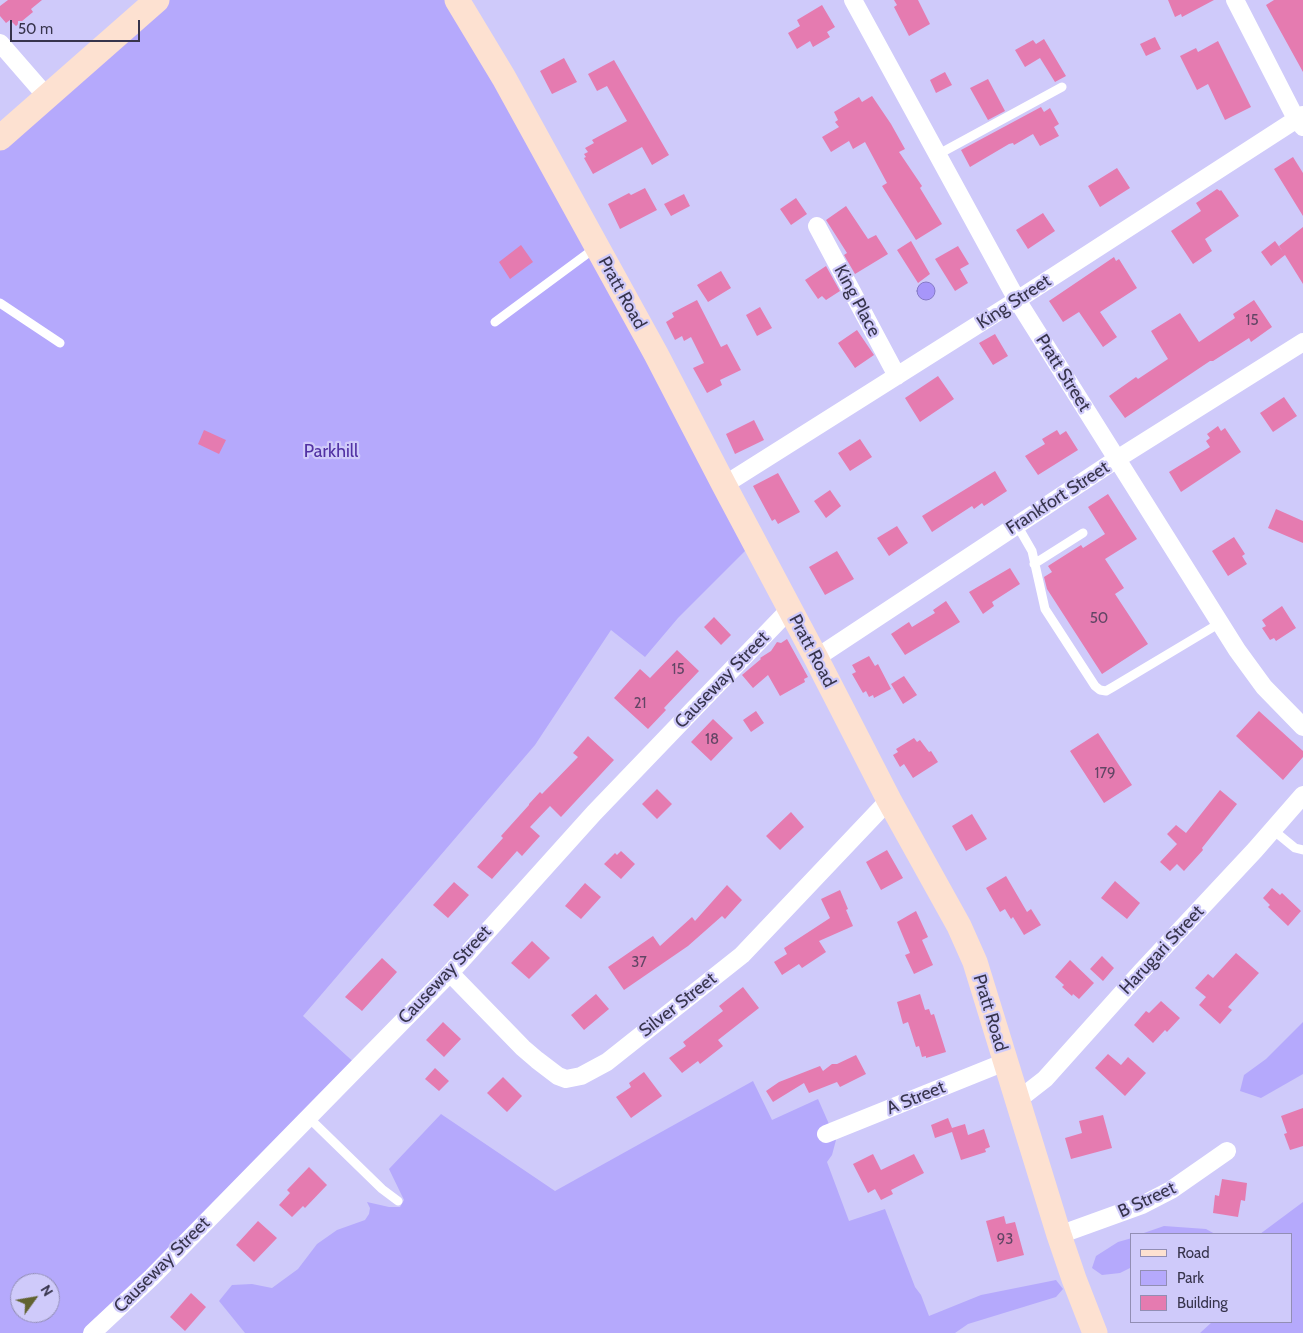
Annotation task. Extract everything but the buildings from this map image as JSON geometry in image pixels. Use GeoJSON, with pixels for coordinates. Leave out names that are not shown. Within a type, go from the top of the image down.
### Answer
{"type":"FeatureCollection","features":[{"type":"Feature","properties":{"kind":"street"},"geometry":{"type":"LineString","coordinates":[[0,138],[156,0]]}},
{"type":"Feature","properties":{"kind":"street","name":"Pratt Road"},"geometry":{"type":"LineString","coordinates":[[457,0],[504,78],[656,354],[889,800],[967,942],[975,962],[1074,1279],[1095,1333]]}},
{"type":"Feature","properties":{"kind":"street","name":"Pratt Street"},"geometry":{"type":"LineString","coordinates":[[853,0],[1017,300],[1220,623],[1264,688],[1303,727]]}},
{"type":"Feature","properties":{"kind":"street"},"geometry":{"type":"LineString","coordinates":[[1235,0],[1301,121]]}},
{"type":"Feature","properties":{"kind":"street"},"geometry":{"type":"LineString","coordinates":[[0,43],[47,97]]}},
{"type":"Feature","properties":{"kind":"street","name":"King Street"},"geometry":{"type":"LineString","coordinates":[[724,486],[1301,121]]}},
{"type":"Feature","properties":{"kind":"street","name":"King Place"},"geometry":{"type":"LineString","coordinates":[[817,226],[897,376]]}},
{"type":"Feature","properties":{"kind":"street","name":"Frankfort Street"},"geometry":{"type":"LineString","coordinates":[[816,658],[1117,459],[1303,342]]}},
{"type":"Feature","properties":{"kind":"street","name":"Causeway Street"},"geometry":{"type":"LineString","coordinates":[[92,1333],[152,1277],[450,973],[594,814],[789,610]]}},
{"type":"Feature","properties":{"kind":"street","name":"Harugari Street"},"geometry":{"type":"LineString","coordinates":[[1018,1100],[1045,1079],[1303,795]]}},
{"type":"Feature","properties":{"kind":"street","name":"Silver Street"},"geometry":{"type":"LineString","coordinates":[[450,973],[536,1060],[558,1076],[566,1078],[581,1076],[607,1062],[742,954],[889,800]]}},
{"type":"Feature","properties":{"kind":"street","name":"A Street"},"geometry":{"type":"LineString","coordinates":[[826,1134],[1005,1062]]}},
{"type":"Feature","properties":{"kind":"street","name":"B Street"},"geometry":{"type":"LineString","coordinates":[[1060,1235],[1134,1208],[1171,1190],[1228,1151]]}},
{"type":"Feature","properties":{"kind":"lane"},"geometry":{"type":"LineString","coordinates":[[937,155],[1062,87]]}},
{"type":"Feature","properties":{"kind":"lane"},"geometry":{"type":"LineString","coordinates":[[494,322],[597,247]]}},
{"type":"Feature","properties":{"kind":"lane"},"geometry":{"type":"LineString","coordinates":[[0,304],[60,343]]}},
{"type":"Feature","properties":{"kind":"lane"},"geometry":{"type":"LineString","coordinates":[[1017,525],[1032,551],[1045,609],[1095,686],[1100,690],[1106,691],[1220,623]]}},
{"type":"Feature","properties":{"kind":"lane"},"geometry":{"type":"LineString","coordinates":[[1034,564],[1083,533]]}},
{"type":"Feature","properties":{"kind":"lane"},"geometry":{"type":"LineString","coordinates":[[1273,830],[1295,848],[1303,850]]}},
{"type":"Feature","properties":{"kind":"lane"},"geometry":{"type":"LineString","coordinates":[[308,1117],[382,1189],[398,1201]]}},
{"type":"Feature","properties":{"kind":"green space","name":"Parkhill"},"geometry":{"type":"Polygon","coordinates":[[[157,0],[457,0],[754,542],[678,618],[645,657],[611,630],[535,745],[303,1016],[358,1066],[92,1333],[0,1333],[0,138],[157,0]]]}},
{"type":"Feature","properties":{"kind":"green space"},"geometry":{"type":"Polygon","coordinates":[[[1303,1022],[1303,1074],[1261,1098],[1240,1091],[1244,1075],[1266,1059],[1303,1022]]]}},
{"type":"Feature","properties":{"kind":"green space"},"geometry":{"type":"Polygon","coordinates":[[[753,1081],[772,1120],[818,1099],[836,1140],[832,1155],[827,1162],[849,1221],[885,1209],[915,1287],[921,1295],[929,1316],[981,1295],[1056,1280],[1063,1289],[1056,1297],[968,1324],[955,1333],[245,1333],[219,1301],[232,1285],[252,1284],[272,1288],[298,1269],[317,1244],[337,1230],[365,1220],[370,1208],[367,1202],[389,1207],[400,1207],[404,1200],[389,1169],[441,1114],[555,1191],[753,1081]]]}},
{"type":"Feature","properties":{"kind":"green space"},"geometry":{"type":"Polygon","coordinates":[[[1303,1202],[1303,1333],[1200,1333],[1211,1323],[1293,1323],[1293,1233],[1261,1233],[1303,1202]]]}},
{"type":"Feature","properties":{"kind":"green space"},"geometry":{"type":"Polygon","coordinates":[[[1164,1226],[1206,1229],[1213,1233],[1144,1233],[1164,1226]]]}},
{"type":"Feature","properties":{"kind":"green space"},"geometry":{"type":"Polygon","coordinates":[[[1130,1239],[1130,1268],[1120,1273],[1102,1275],[1092,1268],[1096,1256],[1118,1242],[1130,1239]]]}},
{"type":"Feature","properties":{"kind":"shaded area"},"geometry":{"type":"Polygon","coordinates":[[[922,282],[930,282],[935,287],[933,298],[922,300],[917,295],[917,287],[922,282]]]}}]}
